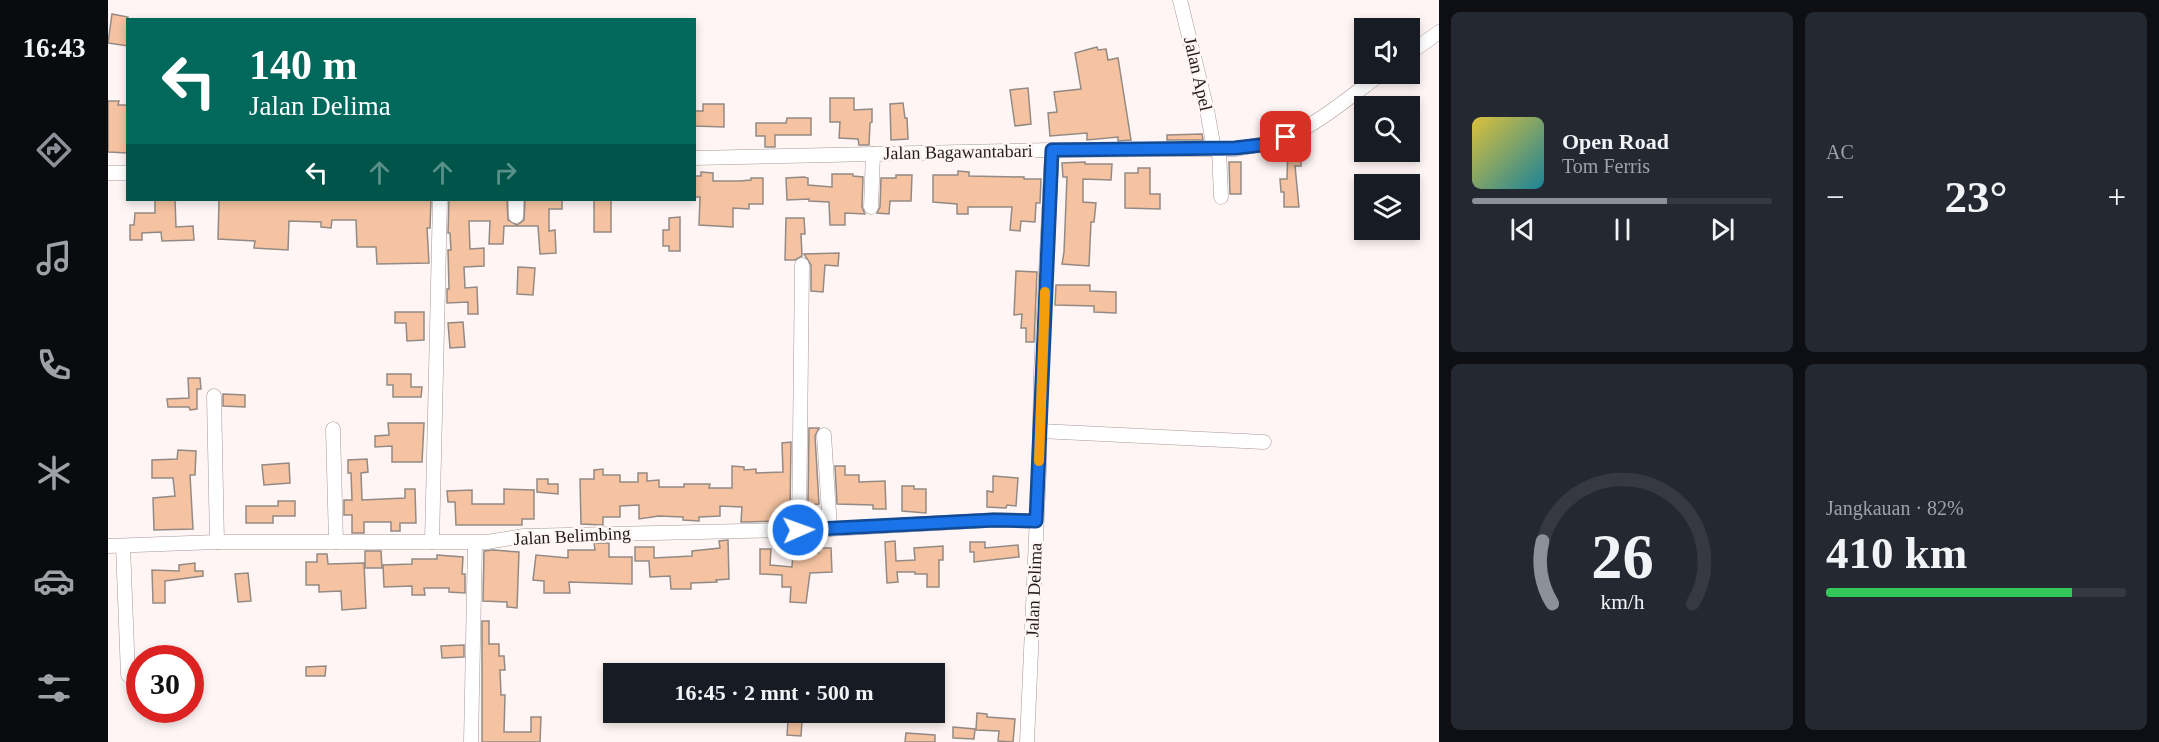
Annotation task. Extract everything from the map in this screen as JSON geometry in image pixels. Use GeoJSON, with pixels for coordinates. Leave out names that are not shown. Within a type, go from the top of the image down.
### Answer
{"type":"FeatureCollection","features":[{"type":"Feature","properties":{"kind":"street","name":"Jalan Apel"},"geometry":{"type":"LineString","coordinates":[[1180,0],[1216,149],[1221,197]]}},
{"type":"Feature","properties":{"kind":"street"},"geometry":{"type":"LineString","coordinates":[[1420,46],[1439,32]]}},
{"type":"Feature","properties":{"kind":"street","name":"Jalan Bagawantabari"},"geometry":{"type":"LineString","coordinates":[[696,158],[1052,150],[1216,149],[1261,145],[1286,137],[1306,127],[1367,84]]}},
{"type":"Feature","properties":{"kind":"street","name":"Jalan Delima"},"geometry":{"type":"LineString","coordinates":[[1027,742],[1052,150]]}},
{"type":"Feature","properties":{"kind":"street"},"geometry":{"type":"LineString","coordinates":[[871,207],[873,154]]}},
{"type":"Feature","properties":{"kind":"street"},"geometry":{"type":"LineString","coordinates":[[108,173],[126,173]]}},
{"type":"Feature","properties":{"kind":"street"},"geometry":{"type":"LineString","coordinates":[[432,542],[440,201]]}},
{"type":"Feature","properties":{"kind":"street"},"geometry":{"type":"LineString","coordinates":[[516,201],[516,216]]}},
{"type":"Feature","properties":{"kind":"street"},"geometry":{"type":"LineString","coordinates":[[798,530],[802,265]]}},
{"type":"Feature","properties":{"kind":"street"},"geometry":{"type":"LineString","coordinates":[[214,396],[217,542]]}},
{"type":"Feature","properties":{"kind":"street"},"geometry":{"type":"LineString","coordinates":[[333,429],[336,542]]}},
{"type":"Feature","properties":{"kind":"street"},"geometry":{"type":"LineString","coordinates":[[1040,431],[1264,442]]}},
{"type":"Feature","properties":{"kind":"street"},"geometry":{"type":"LineString","coordinates":[[824,435],[830,529]]}},
{"type":"Feature","properties":{"kind":"street","name":"Jalan Belimbing"},"geometry":{"type":"LineString","coordinates":[[108,546],[217,542],[475,543],[524,536],[830,529],[994,520],[1036,521]]}},
{"type":"Feature","properties":{"kind":"street"},"geometry":{"type":"LineString","coordinates":[[471,742],[475,543]]}},
{"type":"Feature","properties":{"kind":"street"},"geometry":{"type":"LineString","coordinates":[[123,546],[127,645]]}},
{"type":"Feature","properties":{"kind":"building"},"geometry":{"type":"Polygon","coordinates":[[[112,14],[128,17],[126,18],[126,46],[108,43],[112,14]]]}},
{"type":"Feature","properties":{"kind":"building"},"geometry":{"type":"Polygon","coordinates":[[[1097,47],[1098,50],[1106,49],[1108,60],[1118,58],[1131,140],[1118,141],[1118,137],[1087,140],[1087,133],[1050,136],[1048,113],[1057,112],[1054,92],[1081,89],[1075,53],[1097,47]]]}},
{"type":"Feature","properties":{"kind":"building"},"geometry":{"type":"Polygon","coordinates":[[[1028,88],[1031,124],[1015,126],[1010,90],[1028,88]]]}},
{"type":"Feature","properties":{"kind":"building"},"geometry":{"type":"Polygon","coordinates":[[[830,98],[854,98],[854,110],[872,109],[869,145],[859,145],[858,139],[839,138],[840,122],[830,122],[830,98]]]}},
{"type":"Feature","properties":{"kind":"building"},"geometry":{"type":"Polygon","coordinates":[[[108,101],[119,101],[118,105],[126,105],[126,153],[108,152],[108,101]]]}},
{"type":"Feature","properties":{"kind":"building"},"geometry":{"type":"Polygon","coordinates":[[[903,103],[905,118],[907,118],[908,139],[891,140],[890,104],[903,103]]]}},
{"type":"Feature","properties":{"kind":"building"},"geometry":{"type":"Polygon","coordinates":[[[703,104],[724,104],[724,127],[696,126],[696,111],[703,111],[703,104]]]}},
{"type":"Feature","properties":{"kind":"building"},"geometry":{"type":"Polygon","coordinates":[[[787,118],[811,118],[811,135],[775,135],[775,147],[765,147],[765,136],[756,136],[756,123],[786,123],[787,118]]]}},
{"type":"Feature","properties":{"kind":"building"},"geometry":{"type":"Polygon","coordinates":[[[1202,134],[1203,140],[1167,140],[1167,135],[1202,134]]]}},
{"type":"Feature","properties":{"kind":"building"},"geometry":{"type":"Polygon","coordinates":[[[1288,147],[1295,147],[1295,153],[1301,153],[1301,166],[1295,166],[1299,207],[1284,207],[1284,192],[1281,192],[1280,179],[1287,179],[1288,147]]]}},
{"type":"Feature","properties":{"kind":"building"},"geometry":{"type":"Polygon","coordinates":[[[1085,162],[1085,164],[1112,164],[1111,180],[1083,179],[1083,202],[1096,203],[1094,222],[1091,222],[1089,266],[1062,264],[1067,177],[1063,177],[1062,163],[1085,162]]]}},
{"type":"Feature","properties":{"kind":"building"},"geometry":{"type":"Polygon","coordinates":[[[1229,162],[1241,162],[1241,194],[1230,194],[1229,162]]]}},
{"type":"Feature","properties":{"kind":"building"},"geometry":{"type":"Polygon","coordinates":[[[1138,168],[1150,168],[1150,194],[1160,194],[1160,209],[1125,208],[1125,173],[1138,173],[1138,168]]]}},
{"type":"Feature","properties":{"kind":"building"},"geometry":{"type":"Polygon","coordinates":[[[958,171],[969,172],[969,176],[1041,179],[1040,203],[1036,203],[1035,222],[1021,221],[1020,231],[1010,230],[1012,207],[968,207],[968,214],[957,214],[957,204],[933,202],[933,175],[958,175],[958,171]]]}},
{"type":"Feature","properties":{"kind":"building"},"geometry":{"type":"Polygon","coordinates":[[[701,172],[713,173],[713,181],[763,178],[763,204],[749,204],[749,209],[733,208],[733,227],[699,225],[700,197],[696,197],[696,176],[701,176],[701,172]]]}},
{"type":"Feature","properties":{"kind":"building"},"geometry":{"type":"Polygon","coordinates":[[[832,174],[853,174],[853,176],[863,177],[862,207],[865,214],[845,213],[845,225],[830,225],[829,202],[809,201],[809,199],[787,200],[786,178],[804,177],[808,178],[808,185],[832,187],[832,174]]]}},
{"type":"Feature","properties":{"kind":"building"},"geometry":{"type":"Polygon","coordinates":[[[896,175],[912,175],[911,201],[890,201],[889,214],[877,213],[880,207],[881,178],[896,178],[896,175]]]}},
{"type":"Feature","properties":{"kind":"building"},"geometry":{"type":"Polygon","coordinates":[[[155,201],[175,201],[176,227],[193,226],[194,240],[162,241],[161,232],[142,233],[142,240],[130,240],[130,225],[134,225],[135,213],[155,213],[155,201]]]}},
{"type":"Feature","properties":{"kind":"building"},"geometry":{"type":"Polygon","coordinates":[[[219,201],[431,201],[430,228],[427,228],[429,263],[377,264],[376,247],[357,247],[356,220],[332,220],[331,228],[321,227],[321,222],[289,221],[288,250],[254,248],[255,241],[218,239],[219,201]]]}},
{"type":"Feature","properties":{"kind":"building"},"geometry":{"type":"Polygon","coordinates":[[[449,201],[507,201],[508,220],[517,225],[524,220],[525,201],[562,201],[562,209],[549,209],[549,231],[555,230],[556,253],[540,254],[538,226],[504,226],[503,244],[489,244],[490,221],[469,221],[470,249],[484,248],[484,266],[464,267],[465,288],[477,287],[478,314],[468,314],[468,302],[447,303],[448,250],[451,250],[450,233],[448,233],[449,201]]]}},
{"type":"Feature","properties":{"kind":"building"},"geometry":{"type":"Polygon","coordinates":[[[594,201],[611,201],[611,232],[594,232],[594,201]]]}},
{"type":"Feature","properties":{"kind":"building"},"geometry":{"type":"Polygon","coordinates":[[[680,217],[680,251],[669,251],[669,246],[663,246],[663,230],[669,230],[669,218],[680,217]]]}},
{"type":"Feature","properties":{"kind":"building"},"geometry":{"type":"Polygon","coordinates":[[[786,218],[804,218],[805,234],[801,234],[802,256],[795,260],[785,260],[786,218]]]}},
{"type":"Feature","properties":{"kind":"building"},"geometry":{"type":"Polygon","coordinates":[[[839,253],[838,266],[825,265],[823,292],[811,291],[811,265],[804,254],[839,253]]]}},
{"type":"Feature","properties":{"kind":"building"},"geometry":{"type":"Polygon","coordinates":[[[518,267],[535,268],[533,295],[517,294],[518,267]]]}},
{"type":"Feature","properties":{"kind":"building"},"geometry":{"type":"Polygon","coordinates":[[[1016,271],[1037,272],[1034,342],[1026,342],[1026,328],[1021,328],[1022,314],[1014,315],[1016,271]]]}},
{"type":"Feature","properties":{"kind":"building"},"geometry":{"type":"Polygon","coordinates":[[[1056,285],[1090,285],[1090,291],[1116,292],[1116,313],[1094,312],[1094,306],[1055,305],[1056,285]]]}},
{"type":"Feature","properties":{"kind":"building"},"geometry":{"type":"Polygon","coordinates":[[[395,312],[424,312],[424,340],[407,341],[406,323],[395,323],[395,312]]]}},
{"type":"Feature","properties":{"kind":"building"},"geometry":{"type":"Polygon","coordinates":[[[463,322],[465,347],[450,348],[448,323],[463,322]]]}},
{"type":"Feature","properties":{"kind":"building"},"geometry":{"type":"Polygon","coordinates":[[[387,374],[411,374],[411,387],[422,387],[421,397],[393,397],[393,385],[387,385],[387,374]]]}},
{"type":"Feature","properties":{"kind":"building"},"geometry":{"type":"Polygon","coordinates":[[[188,378],[200,378],[201,389],[197,389],[197,409],[168,407],[167,399],[189,398],[188,378]]]}},
{"type":"Feature","properties":{"kind":"building"},"geometry":{"type":"Polygon","coordinates":[[[223,394],[245,395],[245,407],[223,406],[223,394]]]}},
{"type":"Feature","properties":{"kind":"building"},"geometry":{"type":"Polygon","coordinates":[[[388,423],[424,423],[422,462],[392,462],[392,446],[375,447],[375,436],[389,435],[388,423]]]}},
{"type":"Feature","properties":{"kind":"building"},"geometry":{"type":"Polygon","coordinates":[[[809,428],[819,428],[815,436],[819,504],[808,505],[809,428]]]}},
{"type":"Feature","properties":{"kind":"building"},"geometry":{"type":"Polygon","coordinates":[[[791,442],[790,512],[780,512],[780,521],[741,522],[742,507],[720,506],[720,516],[699,517],[699,521],[683,520],[683,517],[659,516],[639,519],[639,505],[620,506],[620,517],[603,517],[603,525],[581,524],[580,479],[594,479],[594,470],[603,469],[603,475],[620,475],[620,482],[638,482],[638,473],[647,473],[647,481],[659,480],[659,487],[710,484],[709,488],[732,488],[732,466],[744,467],[744,470],[756,469],[756,473],[783,472],[782,443],[791,442]]]}},
{"type":"Feature","properties":{"kind":"building"},"geometry":{"type":"Polygon","coordinates":[[[178,450],[196,451],[195,475],[190,475],[193,529],[154,530],[153,498],[175,496],[173,478],[152,478],[152,460],[177,459],[178,450]]]}},
{"type":"Feature","properties":{"kind":"building"},"geometry":{"type":"Polygon","coordinates":[[[367,459],[368,472],[361,473],[362,500],[405,498],[405,489],[415,489],[416,523],[400,523],[400,531],[391,531],[391,522],[364,522],[364,533],[352,533],[352,515],[344,515],[344,500],[352,500],[348,460],[367,459]]]}},
{"type":"Feature","properties":{"kind":"building"},"geometry":{"type":"Polygon","coordinates":[[[289,463],[290,483],[264,485],[262,465],[289,463]]]}},
{"type":"Feature","properties":{"kind":"building"},"geometry":{"type":"Polygon","coordinates":[[[835,466],[845,466],[845,475],[859,475],[859,482],[885,481],[886,509],[873,509],[873,505],[837,504],[835,466]]]}},
{"type":"Feature","properties":{"kind":"building"},"geometry":{"type":"Polygon","coordinates":[[[993,476],[1018,478],[1016,506],[987,507],[987,491],[993,492],[993,476]]]}},
{"type":"Feature","properties":{"kind":"building"},"geometry":{"type":"Polygon","coordinates":[[[537,479],[548,479],[548,484],[558,484],[558,494],[537,492],[537,479]]]}},
{"type":"Feature","properties":{"kind":"building"},"geometry":{"type":"Polygon","coordinates":[[[902,486],[926,489],[926,513],[902,511],[902,486]]]}},
{"type":"Feature","properties":{"kind":"building"},"geometry":{"type":"Polygon","coordinates":[[[504,489],[534,490],[534,519],[522,519],[522,525],[456,525],[455,502],[448,502],[447,491],[472,490],[472,504],[504,504],[504,489]]]}},
{"type":"Feature","properties":{"kind":"building"},"geometry":{"type":"Polygon","coordinates":[[[278,501],[295,501],[295,516],[273,516],[273,523],[246,523],[246,506],[278,506],[278,501]]]}},
{"type":"Feature","properties":{"kind":"building"},"geometry":{"type":"Polygon","coordinates":[[[728,540],[729,579],[691,583],[691,589],[671,589],[670,576],[650,577],[649,561],[635,561],[635,547],[654,547],[654,558],[692,556],[692,551],[720,548],[719,541],[728,540]]]}},
{"type":"Feature","properties":{"kind":"building"},"geometry":{"type":"Polygon","coordinates":[[[895,541],[896,561],[915,560],[914,548],[943,546],[943,560],[939,560],[939,587],[927,587],[927,574],[915,574],[915,572],[897,572],[898,582],[887,583],[885,542],[895,541]]]}},
{"type":"Feature","properties":{"kind":"building"},"geometry":{"type":"Polygon","coordinates":[[[970,542],[985,542],[985,548],[1018,545],[1019,557],[974,562],[974,552],[970,552],[970,542]]]}},
{"type":"Feature","properties":{"kind":"building"},"geometry":{"type":"Polygon","coordinates":[[[594,543],[609,543],[609,557],[632,557],[632,584],[569,582],[570,593],[544,593],[544,581],[533,580],[536,555],[568,558],[568,550],[595,550],[594,543]]]}},
{"type":"Feature","properties":{"kind":"building"},"geometry":{"type":"Polygon","coordinates":[[[819,548],[831,548],[832,572],[810,573],[806,603],[790,602],[791,587],[782,587],[782,575],[760,574],[760,549],[771,549],[770,565],[792,567],[793,552],[819,553],[819,548]]]}},
{"type":"Feature","properties":{"kind":"building"},"geometry":{"type":"Polygon","coordinates":[[[365,551],[381,551],[382,568],[365,568],[365,551]]]}},
{"type":"Feature","properties":{"kind":"building"},"geometry":{"type":"Polygon","coordinates":[[[484,551],[519,552],[517,608],[507,607],[507,602],[483,601],[484,551]]]}},
{"type":"Feature","properties":{"kind":"building"},"geometry":{"type":"Polygon","coordinates":[[[317,554],[327,554],[328,564],[364,563],[366,608],[342,610],[341,591],[319,592],[319,585],[306,585],[306,562],[317,562],[317,554]]]}},
{"type":"Feature","properties":{"kind":"building"},"geometry":{"type":"Polygon","coordinates":[[[437,555],[463,557],[462,574],[465,574],[465,593],[449,592],[449,588],[424,588],[425,595],[412,595],[412,586],[384,587],[383,565],[412,564],[412,559],[437,559],[437,555]]]}},
{"type":"Feature","properties":{"kind":"building"},"geometry":{"type":"Polygon","coordinates":[[[195,563],[195,571],[203,571],[203,576],[165,581],[165,603],[153,603],[152,570],[179,571],[179,565],[195,563]]]}},
{"type":"Feature","properties":{"kind":"building"},"geometry":{"type":"Polygon","coordinates":[[[248,573],[251,601],[238,602],[235,574],[248,573]]]}},
{"type":"Feature","properties":{"kind":"building"},"geometry":{"type":"Polygon","coordinates":[[[482,621],[489,621],[489,644],[499,644],[499,656],[504,656],[505,670],[500,670],[501,695],[505,695],[504,732],[531,732],[531,717],[541,717],[540,742],[482,742],[482,621]]]}},
{"type":"Feature","properties":{"kind":"building"},"geometry":{"type":"Polygon","coordinates":[[[464,645],[464,657],[442,658],[441,646],[464,645]]]}},
{"type":"Feature","properties":{"kind":"building"},"geometry":{"type":"Polygon","coordinates":[[[326,666],[325,676],[306,676],[306,667],[326,666]]]}},
{"type":"Feature","properties":{"kind":"building"},"geometry":{"type":"Polygon","coordinates":[[[977,713],[987,714],[987,717],[1015,719],[1013,742],[998,741],[999,731],[976,730],[977,713]]]}},
{"type":"Feature","properties":{"kind":"building"},"geometry":{"type":"Polygon","coordinates":[[[788,723],[802,723],[801,736],[787,735],[788,723]]]}},
{"type":"Feature","properties":{"kind":"building"},"geometry":{"type":"Polygon","coordinates":[[[953,727],[975,729],[974,739],[953,738],[953,727]]]}},
{"type":"Feature","properties":{"kind":"building"},"geometry":{"type":"Polygon","coordinates":[[[906,733],[935,735],[935,742],[905,742],[906,733]]]}},
{"type":"Feature","properties":{"kind":"slow traffic"},"geometry":{"type":"LineString","coordinates":[[1039,461],[1045,292]]}},
{"type":"Feature","properties":{"kind":"route"},"geometry":{"type":"LineString","coordinates":[[798,530],[994,520],[1036,521],[1052,150],[1235,148],[1261,145],[1286,137]]}}]}
